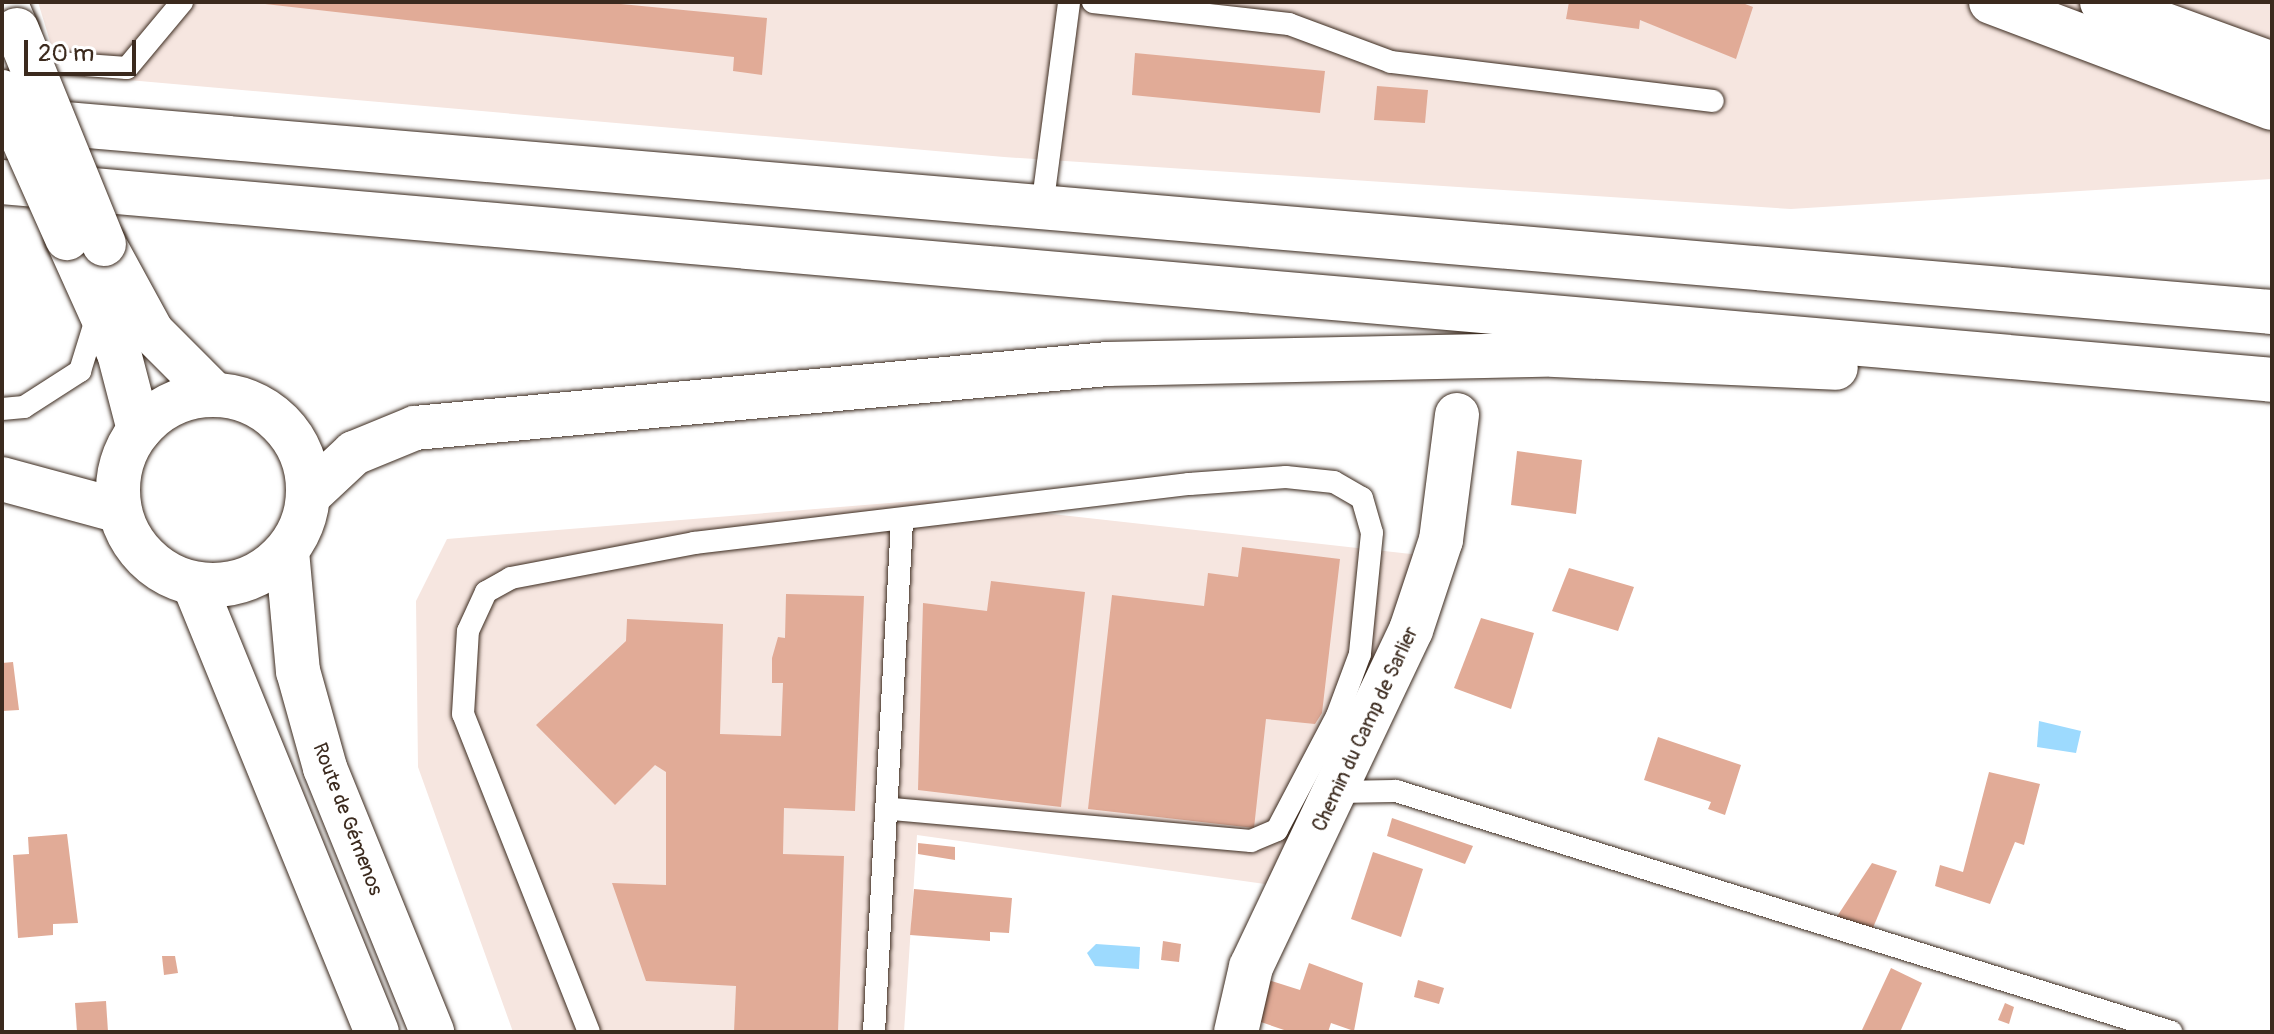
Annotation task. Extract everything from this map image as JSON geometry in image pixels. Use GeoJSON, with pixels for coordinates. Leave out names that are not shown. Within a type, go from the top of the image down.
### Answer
{"type":"FeatureCollection","features":[{"type":"Feature","properties":{"kind":"main road"},"geometry":{"type":"LineString","coordinates":[[1991,2],[2272,108]]}},
{"type":"Feature","properties":{"kind":"main road"},"geometry":{"type":"LineString","coordinates":[[2102,2],[2272,64]]}},
{"type":"Feature","properties":{"kind":"main road"},"geometry":{"type":"LineString","coordinates":[[9,23],[86,241],[99,308],[119,353],[139,430]]}},
{"type":"Feature","properties":{"kind":"main road"},"geometry":{"type":"LineString","coordinates":[[2,92],[86,241],[152,332],[215,395]]}},
{"type":"Feature","properties":{"kind":"main road"},"geometry":{"type":"LineString","coordinates":[[2,119],[2272,312]]}},
{"type":"Feature","properties":{"kind":"main road"},"geometry":{"type":"LineString","coordinates":[[2,182],[2272,380]]}},
{"type":"Feature","properties":{"kind":"main road"},"geometry":{"type":"LineString","coordinates":[[308,496],[293,438],[245,400],[215,395],[187,398],[139,430],[118,482],[120,511],[146,558],[194,584],[245,580],[287,551],[308,496],[354,453],[415,428],[1213,358],[1555,355],[2272,389]]}},
{"type":"Feature","properties":{"kind":"main road","name":"Chemin du Camp de Sarlier"},"geometry":{"type":"LineString","coordinates":[[1236,1032],[1251,967],[1411,630],[1441,540],[1457,415]]}},
{"type":"Feature","properties":{"kind":"main road"},"geometry":{"type":"LineString","coordinates":[[2,479],[120,511]]}},
{"type":"Feature","properties":{"kind":"main road","name":"Route de Gémenos"},"geometry":{"type":"LineString","coordinates":[[287,551],[298,671],[325,768],[432,1032]]}},
{"type":"Feature","properties":{"kind":"main road"},"geometry":{"type":"LineString","coordinates":[[194,584],[377,1032]]}},
{"type":"Feature","properties":{"kind":"lane"},"geometry":{"type":"LineString","coordinates":[[9,23],[127,68],[182,2]]}},
{"type":"Feature","properties":{"kind":"lane"},"geometry":{"type":"LineString","coordinates":[[1042,208],[1069,2]]}},
{"type":"Feature","properties":{"kind":"lane"},"geometry":{"type":"LineString","coordinates":[[1093,2],[1289,24],[1391,62],[1713,101]]}},
{"type":"Feature","properties":{"kind":"lane"},"geometry":{"type":"LineString","coordinates":[[2,409],[24,407],[80,371],[99,308]]}},
{"type":"Feature","properties":{"kind":"lane"},"geometry":{"type":"LineString","coordinates":[[589,1032],[463,714],[468,631],[486,592],[511,578],[694,543],[1286,477],[1334,482],[1362,498],[1372,533],[1360,654],[1337,716],[1277,830],[1251,841],[889,809]]}},
{"type":"Feature","properties":{"kind":"lane"},"geometry":{"type":"LineString","coordinates":[[874,1032],[889,809],[902,521]]}},
{"type":"Feature","properties":{"kind":"lane"},"geometry":{"type":"LineString","coordinates":[[1336,792],[1396,791],[2171,1032]]}},
{"type":"Feature","properties":{"kind":"shaded area"},"geometry":{"type":"Polygon","coordinates":[[[38,2],[2272,2],[2272,179],[1791,209],[1004,157],[60,74],[38,2]]]}},
{"type":"Feature","properties":{"kind":"shaded area"},"geometry":{"type":"Polygon","coordinates":[[[926,500],[1420,555],[1272,885],[917,835],[904,1032],[513,1032],[418,767],[416,601],[447,539],[926,500]]]}},
{"type":"Feature","properties":{"kind":"water"},"geometry":{"type":"Polygon","coordinates":[[[2039,721],[2081,731],[2076,753],[2037,747],[2039,721]]]}},
{"type":"Feature","properties":{"kind":"water"},"geometry":{"type":"Polygon","coordinates":[[[1096,944],[1140,947],[1139,969],[1095,966],[1087,953],[1096,944]]]}},
{"type":"Feature","properties":{"kind":"building"},"geometry":{"type":"Polygon","coordinates":[[[247,2],[600,2],[767,18],[762,75],[733,71],[734,57],[247,2]]]}},
{"type":"Feature","properties":{"kind":"building"},"geometry":{"type":"Polygon","coordinates":[[[1569,2],[1740,2],[1753,7],[1736,59],[1640,20],[1639,29],[1566,19],[1569,2]]]}},
{"type":"Feature","properties":{"kind":"building"},"geometry":{"type":"Polygon","coordinates":[[[1135,53],[1325,71],[1320,113],[1132,95],[1135,53]]]}},
{"type":"Feature","properties":{"kind":"building"},"geometry":{"type":"Polygon","coordinates":[[[1377,86],[1428,90],[1425,123],[1374,120],[1377,86]]]}},
{"type":"Feature","properties":{"kind":"building"},"geometry":{"type":"Polygon","coordinates":[[[1517,451],[1582,460],[1576,514],[1511,505],[1517,451]]]}},
{"type":"Feature","properties":{"kind":"building"},"geometry":{"type":"Polygon","coordinates":[[[1242,547],[1340,559],[1322,713],[1315,724],[1266,719],[1254,828],[1088,809],[1112,595],[1204,606],[1208,573],[1238,577],[1242,547]]]}},
{"type":"Feature","properties":{"kind":"building"},"geometry":{"type":"Polygon","coordinates":[[[1569,568],[1634,587],[1618,631],[1552,611],[1569,568]]]}},
{"type":"Feature","properties":{"kind":"building"},"geometry":{"type":"Polygon","coordinates":[[[991,581],[1085,592],[1061,807],[918,790],[923,603],[987,611],[991,581]]]}},
{"type":"Feature","properties":{"kind":"building"},"geometry":{"type":"Polygon","coordinates":[[[786,594],[864,596],[855,811],[784,808],[783,854],[844,856],[838,1032],[734,1032],[736,986],[646,981],[612,883],[666,885],[666,772],[655,765],[615,805],[536,725],[626,641],[627,619],[723,624],[720,734],[781,736],[783,683],[772,683],[772,658],[778,637],[785,638],[786,594]]]}},
{"type":"Feature","properties":{"kind":"building"},"geometry":{"type":"Polygon","coordinates":[[[1481,618],[1534,633],[1511,709],[1454,688],[1481,618]]]}},
{"type":"Feature","properties":{"kind":"building"},"geometry":{"type":"Polygon","coordinates":[[[13,662],[19,710],[2,711],[2,663],[13,662]]]}},
{"type":"Feature","properties":{"kind":"building"},"geometry":{"type":"Polygon","coordinates":[[[1658,737],[1741,765],[1725,815],[1708,809],[1711,802],[1644,780],[1658,737]]]}},
{"type":"Feature","properties":{"kind":"building"},"geometry":{"type":"Polygon","coordinates":[[[1989,772],[2040,784],[2024,845],[2015,842],[1990,904],[1935,886],[1940,865],[1963,872],[1989,772]]]}},
{"type":"Feature","properties":{"kind":"building"},"geometry":{"type":"Polygon","coordinates":[[[1392,818],[1473,846],[1465,864],[1387,836],[1392,818]]]}},
{"type":"Feature","properties":{"kind":"building"},"geometry":{"type":"Polygon","coordinates":[[[67,834],[78,923],[53,924],[53,935],[18,938],[13,855],[29,854],[28,837],[67,834]]]}},
{"type":"Feature","properties":{"kind":"building"},"geometry":{"type":"Polygon","coordinates":[[[918,843],[955,847],[955,860],[918,854],[918,843]]]}},
{"type":"Feature","properties":{"kind":"building"},"geometry":{"type":"Polygon","coordinates":[[[1373,852],[1423,869],[1401,937],[1351,919],[1373,852]]]}},
{"type":"Feature","properties":{"kind":"building"},"geometry":{"type":"Polygon","coordinates":[[[1872,863],[1897,871],[1872,930],[1836,918],[1872,863]]]}},
{"type":"Feature","properties":{"kind":"building"},"geometry":{"type":"Polygon","coordinates":[[[914,889],[1012,898],[1009,933],[990,932],[990,941],[910,935],[914,889]]]}},
{"type":"Feature","properties":{"kind":"building"},"geometry":{"type":"Polygon","coordinates":[[[1163,941],[1181,944],[1179,962],[1161,960],[1163,941]]]}},
{"type":"Feature","properties":{"kind":"building"},"geometry":{"type":"Polygon","coordinates":[[[162,956],[175,956],[178,973],[164,975],[162,956]]]}},
{"type":"Feature","properties":{"kind":"building"},"geometry":{"type":"Polygon","coordinates":[[[1309,963],[1363,983],[1354,1031],[1331,1023],[1328,1032],[1290,1032],[1252,1019],[1265,979],[1300,990],[1309,963]]]}},
{"type":"Feature","properties":{"kind":"building"},"geometry":{"type":"Polygon","coordinates":[[[1891,968],[1922,983],[1900,1032],[1861,1032],[1891,968]]]}},
{"type":"Feature","properties":{"kind":"building"},"geometry":{"type":"Polygon","coordinates":[[[1418,980],[1444,988],[1439,1004],[1414,997],[1418,980]]]}},
{"type":"Feature","properties":{"kind":"building"},"geometry":{"type":"Polygon","coordinates":[[[106,1001],[108,1032],[77,1032],[75,1003],[106,1001]]]}},
{"type":"Feature","properties":{"kind":"building"},"geometry":{"type":"Polygon","coordinates":[[[2005,1003],[2014,1007],[2009,1024],[1998,1020],[2005,1003]]]}}]}
